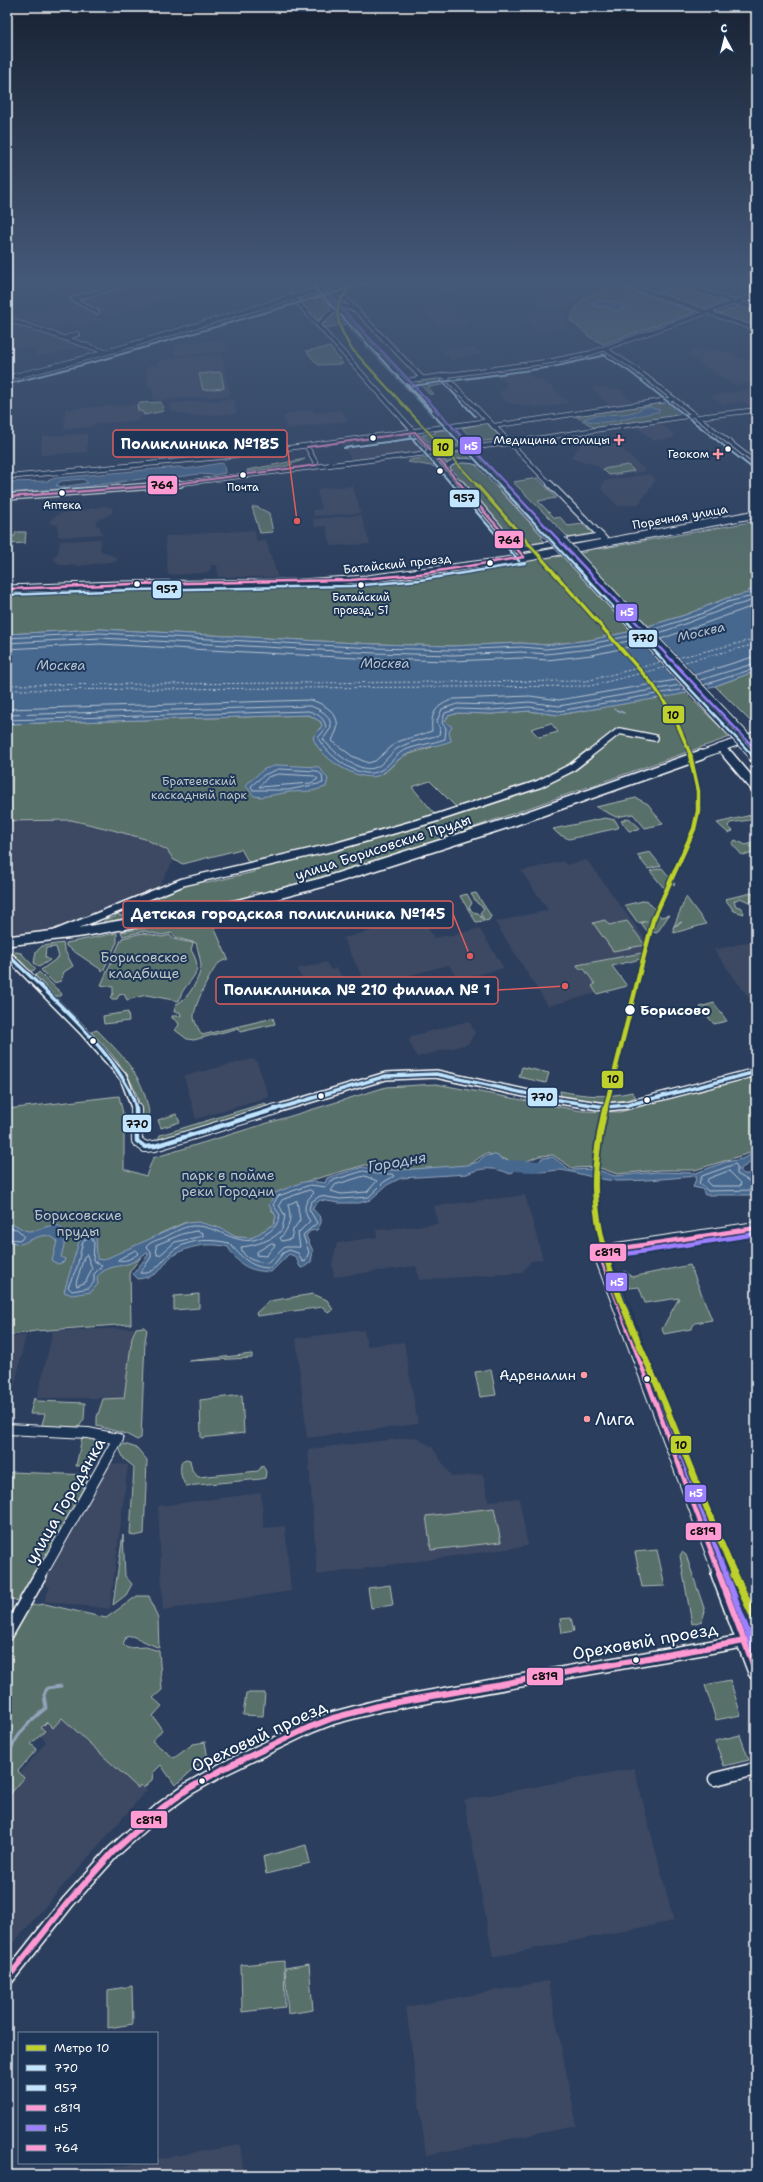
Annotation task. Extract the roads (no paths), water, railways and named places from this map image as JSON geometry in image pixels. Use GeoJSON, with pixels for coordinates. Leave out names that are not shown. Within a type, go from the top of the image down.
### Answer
{"type":"FeatureCollection","features":[{"type":"Feature","properties":{"kind":"main road"},"geometry":{"type":"LineString","coordinates":[[403,379],[756,759]]}},
{"type":"Feature","properties":{"kind":"main road"},"geometry":{"type":"LineString","coordinates":[[411,380],[756,747]]}},
{"type":"Feature","properties":{"kind":"main road","name":"Поречная улица"},"geometry":{"type":"LineString","coordinates":[[524,557],[756,514]]}},
{"type":"Feature","properties":{"kind":"main road","name":"Батайский проезд"},"geometry":{"type":"LineString","coordinates":[[7,589],[132,584],[351,580],[419,574],[524,557]]}},
{"type":"Feature","properties":{"kind":"main road","name":"улица Борисовские Пруды"},"geometry":{"type":"LineString","coordinates":[[7,941],[95,930],[236,905],[324,882],[511,822],[756,735]]}},
{"type":"Feature","properties":{"kind":"main road"},"geometry":{"type":"LineString","coordinates":[[720,748],[730,756],[756,788]]}},
{"type":"Feature","properties":{"kind":"main road"},"geometry":{"type":"LineString","coordinates":[[756,1228],[617,1249],[607,1253],[602,1260],[603,1267],[750,1640],[756,1672]]}},
{"type":"Feature","properties":{"kind":"street"},"geometry":{"type":"LineString","coordinates":[[367,379],[435,452],[524,557]]}},
{"type":"Feature","properties":{"kind":"street"},"geometry":{"type":"LineString","coordinates":[[411,380],[417,379]]}},
{"type":"Feature","properties":{"kind":"street"},"geometry":{"type":"LineString","coordinates":[[448,379],[509,443],[608,542]]}},
{"type":"Feature","properties":{"kind":"street"},"geometry":{"type":"LineString","coordinates":[[648,379],[756,464]]}},
{"type":"Feature","properties":{"kind":"street"},"geometry":{"type":"LineString","coordinates":[[493,426],[674,399]]}},
{"type":"Feature","properties":{"kind":"street"},"geometry":{"type":"LineString","coordinates":[[7,497],[188,483],[317,465],[467,449],[696,416],[756,410]]}},
{"type":"Feature","properties":{"kind":"street"},"geometry":{"type":"LineString","coordinates":[[7,477],[153,465],[307,447],[488,421]]}},
{"type":"Feature","properties":{"kind":"street"},"geometry":{"type":"LineString","coordinates":[[307,447],[317,465]]}},
{"type":"Feature","properties":{"kind":"street"},"geometry":{"type":"LineString","coordinates":[[447,468],[450,464],[462,461],[473,461],[481,464]]}},
{"type":"Feature","properties":{"kind":"street"},"geometry":{"type":"LineString","coordinates":[[518,550],[601,536]]}},
{"type":"Feature","properties":{"kind":"street"},"geometry":{"type":"LineString","coordinates":[[48,936],[96,919],[183,882],[341,845],[436,818],[539,784],[571,768],[619,731],[655,738]]}},
{"type":"Feature","properties":{"kind":"street"},"geometry":{"type":"LineString","coordinates":[[95,930],[94,925],[96,919]]}},
{"type":"Feature","properties":{"kind":"street"},"geometry":{"type":"LineString","coordinates":[[81,932],[81,928],[96,919]]}},
{"type":"Feature","properties":{"kind":"street"},"geometry":{"type":"LineString","coordinates":[[7,954],[83,1031],[124,1078],[136,1107],[136,1141],[142,1146],[155,1146],[386,1076],[419,1074],[449,1076],[552,1099],[606,1107],[628,1105],[756,1072]]}},
{"type":"Feature","properties":{"kind":"street","name":"улица Городянка"},"geometry":{"type":"LineString","coordinates":[[7,1429],[88,1433],[118,1439],[7,1634]]}},
{"type":"Feature","properties":{"kind":"street","name":"Ореховый проезд"},"geometry":{"type":"LineString","coordinates":[[7,1979],[73,1897],[126,1842],[162,1809],[189,1788],[280,1741],[332,1718],[382,1705],[750,1640]]}},
{"type":"Feature","properties":{"kind":"street"},"geometry":{"type":"LineString","coordinates":[[715,1780],[756,1769]]}},
{"type":"Feature","properties":{"kind":"water"},"geometry":{"type":"Polygon","coordinates":[[[644,407],[660,410],[658,412],[610,422],[591,422],[584,419],[598,415],[630,413],[638,411],[644,407]]]}},
{"type":"Feature","properties":{"kind":"water"},"geometry":{"type":"Polygon","coordinates":[[[221,463],[224,464],[225,473],[214,475],[199,474],[155,480],[149,478],[83,487],[7,493],[7,482],[47,481],[56,478],[179,467],[186,469],[221,463]],[[83,479],[61,481],[56,485],[62,487],[88,483],[83,479]]]}},
{"type":"Feature","properties":{"kind":"water","name":"Москва"},"geometry":{"type":"Polygon","coordinates":[[[756,588],[756,671],[715,686],[677,695],[558,715],[529,711],[492,714],[458,713],[448,716],[445,721],[452,727],[449,732],[451,741],[409,753],[377,776],[369,777],[349,771],[339,766],[322,752],[313,737],[322,726],[321,722],[309,715],[7,724],[7,634],[100,629],[374,644],[452,646],[521,643],[546,645],[590,640],[628,632],[685,615],[727,598],[748,593],[748,591],[756,588]]]}},
{"type":"Feature","properties":{"kind":"water"},"geometry":{"type":"Polygon","coordinates":[[[278,765],[319,767],[328,779],[326,787],[312,791],[290,792],[261,797],[254,796],[246,786],[248,783],[264,769],[278,765]]]}},
{"type":"Feature","properties":{"kind":"water"},"geometry":{"type":"Polygon","coordinates":[[[756,1152],[756,1162],[751,1162],[739,1170],[744,1174],[751,1174],[756,1182],[756,1194],[754,1195],[705,1195],[702,1189],[693,1187],[697,1176],[618,1181],[561,1170],[539,1172],[535,1167],[542,1158],[553,1157],[570,1170],[595,1169],[615,1176],[657,1172],[696,1173],[725,1162],[742,1159],[756,1152]]]}},
{"type":"Feature","properties":{"kind":"water"},"geometry":{"type":"Polygon","coordinates":[[[496,1155],[512,1165],[514,1171],[510,1174],[494,1169],[483,1169],[467,1174],[401,1178],[387,1185],[370,1200],[359,1203],[339,1203],[320,1200],[312,1208],[321,1218],[321,1223],[317,1230],[310,1231],[306,1236],[313,1251],[311,1262],[303,1268],[300,1267],[296,1257],[289,1254],[271,1272],[251,1269],[236,1259],[228,1247],[206,1245],[192,1247],[178,1253],[169,1258],[159,1271],[150,1276],[138,1279],[133,1274],[148,1253],[130,1263],[105,1270],[97,1277],[98,1284],[91,1292],[72,1295],[64,1292],[80,1238],[94,1233],[96,1236],[97,1259],[103,1260],[185,1223],[198,1222],[220,1228],[236,1237],[252,1238],[274,1224],[276,1216],[269,1205],[275,1193],[300,1183],[309,1181],[325,1183],[327,1178],[363,1167],[377,1170],[400,1170],[467,1165],[478,1162],[484,1156],[496,1155]]]}},
{"type":"Feature","properties":{"kind":"water"},"geometry":{"type":"Polygon","coordinates":[[[7,1224],[13,1224],[28,1231],[56,1225],[60,1226],[66,1238],[61,1257],[65,1259],[64,1262],[58,1264],[52,1261],[57,1241],[48,1236],[39,1236],[21,1244],[10,1242],[7,1244],[7,1224]]]}},
{"type":"Feature","properties":{"kind":"waterway"},"geometry":{"type":"LineString","coordinates":[[614,709],[624,713]]}},
{"type":"Feature","properties":{"kind":"waterway","name":"Городня"},"geometry":{"type":"LineString","coordinates":[[497,1165],[535,1167],[550,1166]]}},
{"type":"Feature","properties":{"kind":"waterway"},"geometry":{"type":"LineString","coordinates":[[7,1759],[22,1730],[46,1708],[44,1695],[47,1688],[61,1686]]}},
{"type":"Feature","properties":{"kind":"metro line","name":"10"},"geometry":{"type":"LineString","coordinates":[[379,379],[510,520],[653,685],[674,716],[690,753],[698,791],[698,811],[694,829],[653,920],[601,1126],[596,1159],[595,1192],[598,1220],[604,1247],[623,1303],[732,1569],[756,1621]]}},
{"type":"Feature","properties":{"kind":"place","name":"Медицина столицы"},"geometry":{"type":"Point","coordinates":[619,440]}},
{"type":"Feature","properties":{"kind":"place","name":"Геоком"},"geometry":{"type":"Point","coordinates":[718,454]}},
{"type":"Feature","properties":{"kind":"place","name":"Почта"},"geometry":{"type":"Point","coordinates":[243,475]}},
{"type":"Feature","properties":{"kind":"place","name":"Аптека"},"geometry":{"type":"Point","coordinates":[62,493]}},
{"type":"Feature","properties":{"kind":"place","name":"Поликлиника №185"},"geometry":{"type":"Point","coordinates":[297,521]}},
{"type":"Feature","properties":{"kind":"place","name":"Батайский проезд, 51"},"geometry":{"type":"Point","coordinates":[361,585]}},
{"type":"Feature","properties":{"kind":"place","name":"Детская городская поликлиника №145"},"geometry":{"type":"Point","coordinates":[470,956]}},
{"type":"Feature","properties":{"kind":"place","name":"Поликлиника № 210 филиал № 1"},"geometry":{"type":"Point","coordinates":[565,986]}},
{"type":"Feature","properties":{"kind":"place","name":"Борисово"},"geometry":{"type":"Point","coordinates":[630,1010]}},
{"type":"Feature","properties":{"kind":"place","name":"Адреналин"},"geometry":{"type":"Point","coordinates":[584,1375]}},
{"type":"Feature","properties":{"kind":"place","name":"Лига"},"geometry":{"type":"Point","coordinates":[587,1419]}},
{"type":"Feature","properties":{"kind":"park label","name":"Братеевский каскадный парк"},"geometry":{"type":"Point","coordinates":[199,788]}},
{"type":"Feature","properties":{"kind":"park label","name":"Борисовское кладбище"},"geometry":{"type":"Point","coordinates":[144,966]}},
{"type":"Feature","properties":{"kind":"park label","name":"парк в пойме реки Городни"},"geometry":{"type":"Point","coordinates":[228,1184]}},
{"type":"Feature","properties":{"kind":"park label","name":"Борисовские пруды"},"geometry":{"type":"Point","coordinates":[78,1224]}}]}
